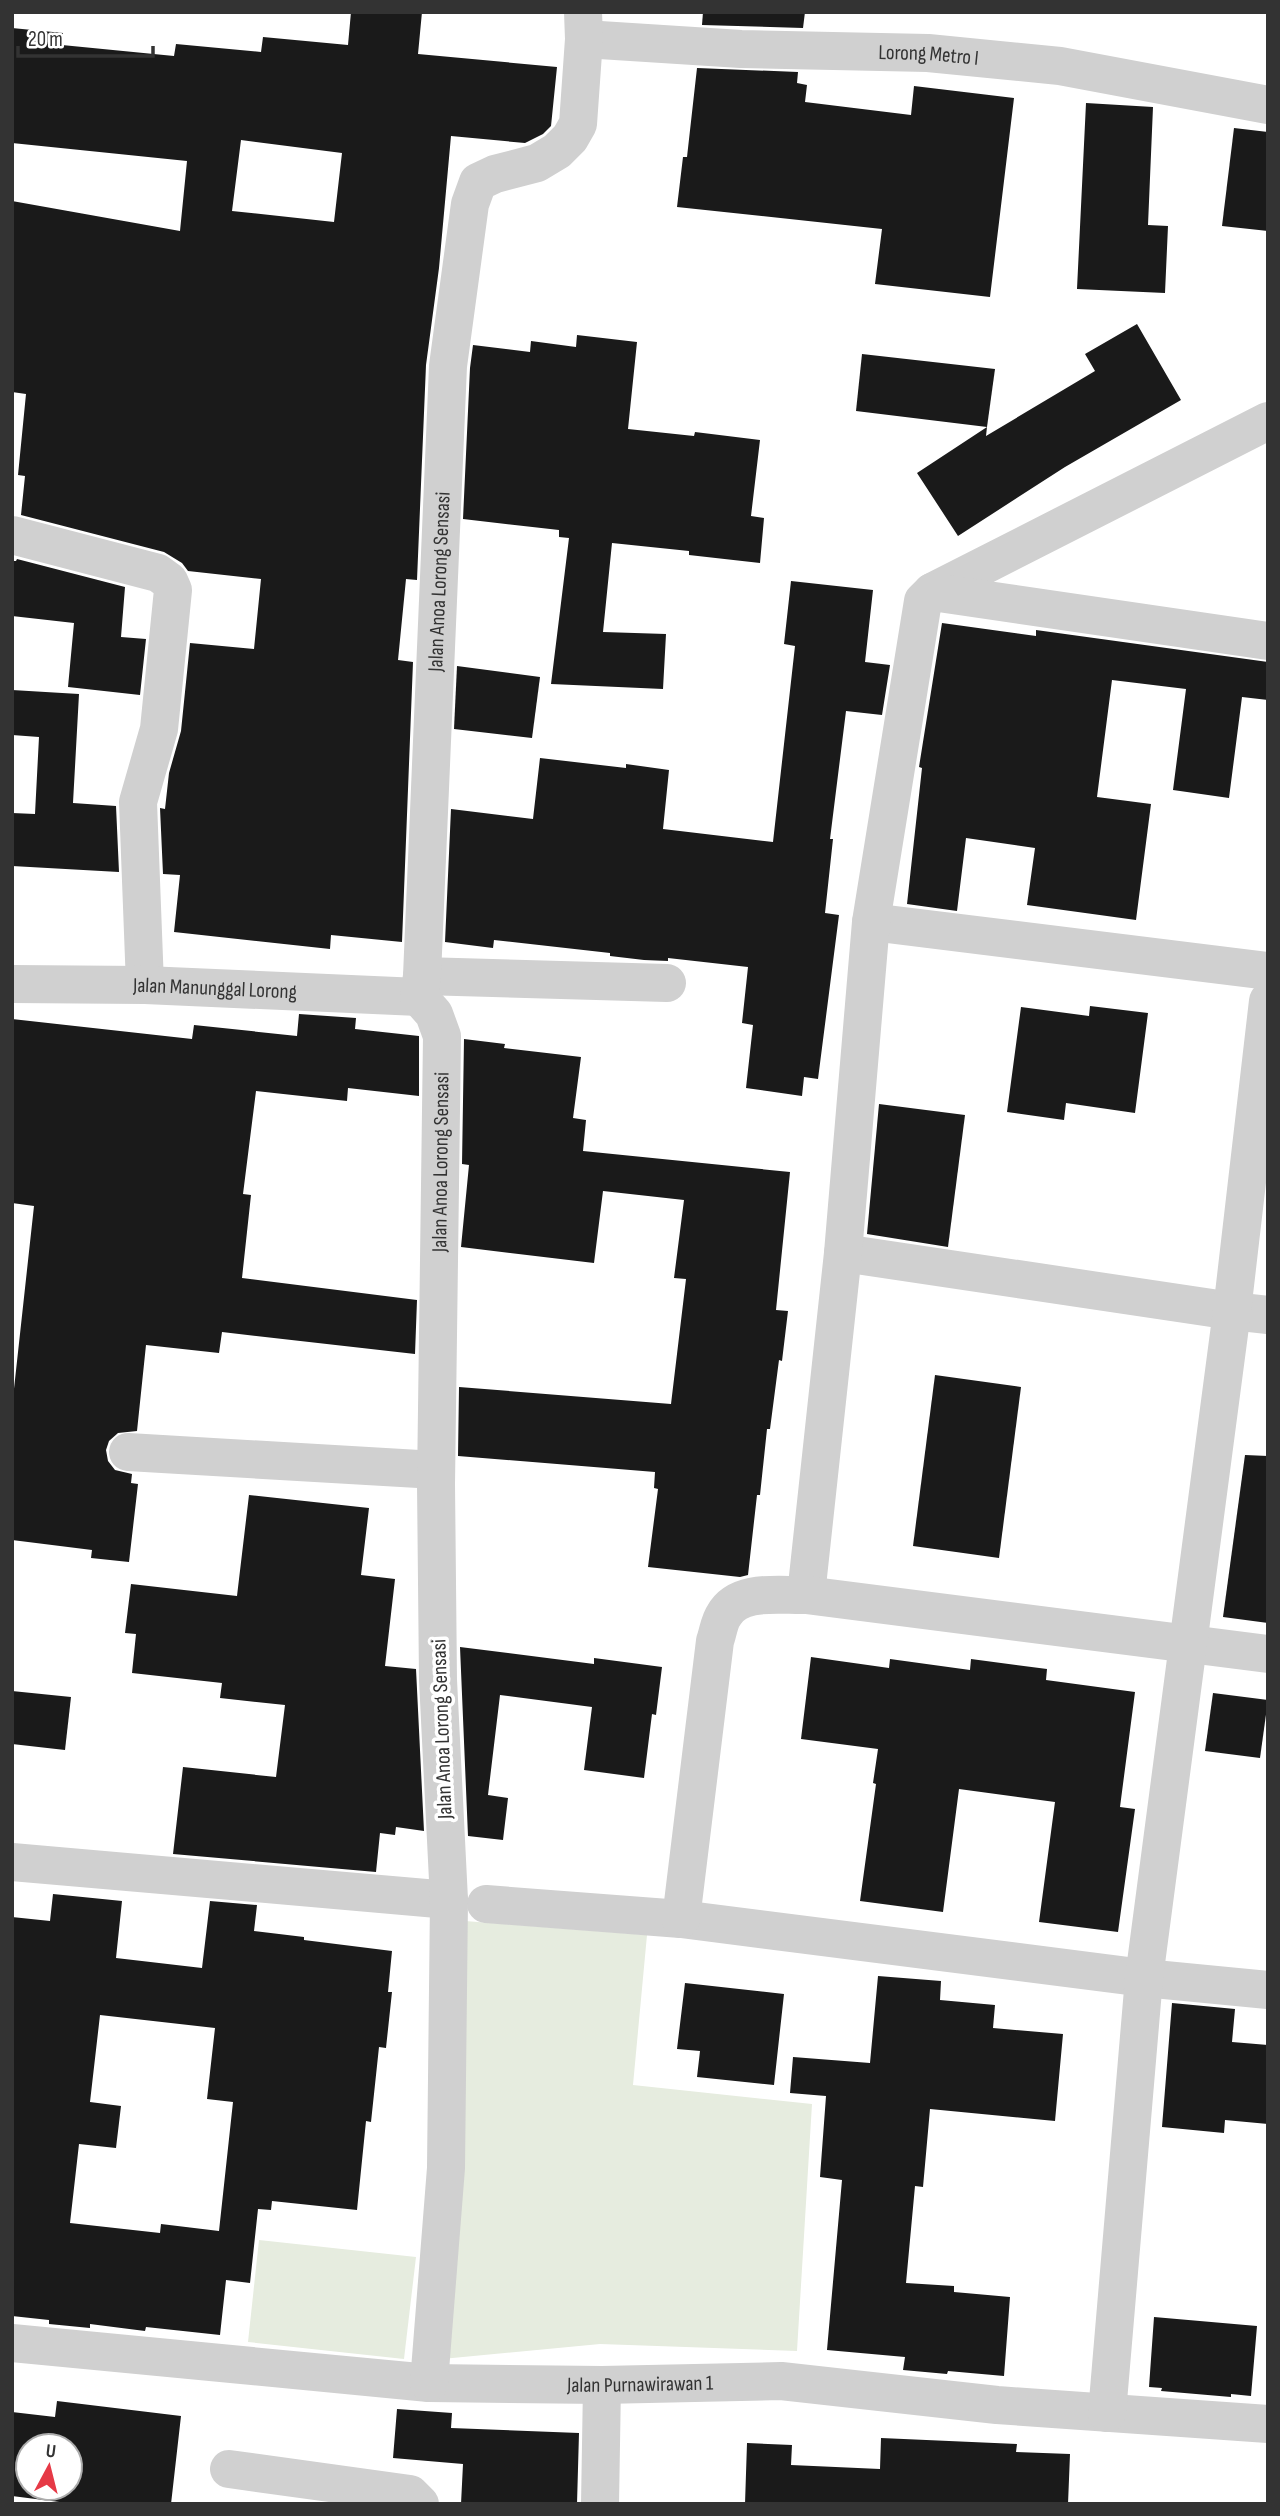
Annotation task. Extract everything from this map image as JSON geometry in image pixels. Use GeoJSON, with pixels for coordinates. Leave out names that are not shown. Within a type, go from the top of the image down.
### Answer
{"type":"FeatureCollection","features":[{"type":"Feature","properties":{"kind":"street","name":"Lorong Metro I"},"geometry":{"type":"LineString","coordinates":[[583,26],[741,49],[928,53],[1060,66],[1268,105]]}},
{"type":"Feature","properties":{"kind":"street","name":"Jalan Anoa Lorong Sensasi"},"geometry":{"type":"LineString","coordinates":[[429,2383],[446,2168],[449,1900],[438,1681],[436,1471],[442,1036],[421,987],[448,366],[470,204],[478,182],[495,174],[537,163],[570,138],[578,124],[583,26]]}},
{"type":"Feature","properties":{"kind":"street"},"geometry":{"type":"LineString","coordinates":[[806,1595],[843,1253],[871,922],[923,601],[932,592],[1268,421]]}},
{"type":"Feature","properties":{"kind":"street"},"geometry":{"type":"LineString","coordinates":[[12,535],[158,573],[169,581],[173,590],[159,729],[138,802],[145,985]]}},
{"type":"Feature","properties":{"kind":"street"},"geometry":{"type":"LineString","coordinates":[[932,592],[1268,641]]}},
{"type":"Feature","properties":{"kind":"street"},"geometry":{"type":"LineString","coordinates":[[871,922],[1268,971]]}},
{"type":"Feature","properties":{"kind":"street","name":"Jalan Manunggal Lorong"},"geometry":{"type":"LineString","coordinates":[[12,984],[421,987],[667,983]]}},
{"type":"Feature","properties":{"kind":"street"},"geometry":{"type":"LineString","coordinates":[[1107,2413],[1144,1978],[1188,1645],[1250,1313],[1268,1001]]}},
{"type":"Feature","properties":{"kind":"street"},"geometry":{"type":"LineString","coordinates":[[843,1253],[1250,1313]]}},
{"type":"Feature","properties":{"kind":"street"},"geometry":{"type":"LineString","coordinates":[[128,1452],[436,1471]]}},
{"type":"Feature","properties":{"kind":"street"},"geometry":{"type":"LineString","coordinates":[[681,1919],[715,1641],[724,1614],[737,1602],[751,1596],[806,1595],[1268,1654]]}},
{"type":"Feature","properties":{"kind":"street"},"geometry":{"type":"LineString","coordinates":[[12,1862],[449,1900]]}},
{"type":"Feature","properties":{"kind":"street"},"geometry":{"type":"LineString","coordinates":[[486,1904],[681,1919],[1144,1978],[1268,1990]]}},
{"type":"Feature","properties":{"kind":"street","name":"Jalan Purnawirawan 1"},"geometry":{"type":"LineString","coordinates":[[12,2343],[429,2383],[602,2385],[781,2381],[997,2405],[1268,2424]]}},
{"type":"Feature","properties":{"kind":"street"},"geometry":{"type":"LineString","coordinates":[[600,2504],[602,2385]]}},
{"type":"Feature","properties":{"kind":"street"},"geometry":{"type":"LineString","coordinates":[[229,2469],[410,2494],[421,2504]]}},
{"type":"Feature","properties":{"kind":"shaded area"},"geometry":{"type":"Polygon","coordinates":[[[465,1921],[647,1935],[633,2085],[812,2104],[797,2351],[600,2344],[442,2359],[465,1921]]]}},
{"type":"Feature","properties":{"kind":"shaded area"},"geometry":{"type":"Polygon","coordinates":[[[259,2240],[416,2257],[404,2359],[248,2342],[259,2240]]]}},
{"type":"Feature","properties":{"kind":"building"},"geometry":{"type":"Polygon","coordinates":[[[351,12],[422,12],[418,54],[557,67],[551,126],[543,134],[525,143],[451,136],[439,268],[426,365],[417,580],[406,579],[398,660],[413,662],[402,942],[331,935],[330,949],[174,932],[180,875],[163,874],[160,808],[165,809],[169,773],[181,731],[190,643],[254,649],[261,579],[188,571],[182,563],[164,552],[21,515],[25,476],[18,475],[26,394],[12,392],[12,201],[180,231],[187,161],[12,143],[12,28],[63,33],[62,45],[174,56],[176,44],[261,52],[263,37],[348,45],[351,12]],[[241,140],[232,211],[334,222],[342,153],[241,140]]]}},
{"type":"Feature","properties":{"kind":"building"},"geometry":{"type":"Polygon","coordinates":[[[703,12],[805,12],[803,28],[702,25],[703,12]]]}},
{"type":"Feature","properties":{"kind":"building"},"geometry":{"type":"Polygon","coordinates":[[[697,68],[798,72],[797,83],[807,85],[805,102],[911,115],[914,86],[1014,98],[990,297],[875,284],[882,229],[677,207],[683,157],[687,157],[697,68]]]}},
{"type":"Feature","properties":{"kind":"building"},"geometry":{"type":"Polygon","coordinates":[[[1086,103],[1153,107],[1148,225],[1168,226],[1165,293],[1077,289],[1086,103]]]}},
{"type":"Feature","properties":{"kind":"building"},"geometry":{"type":"Polygon","coordinates":[[[1234,128],[1268,132],[1268,231],[1222,226],[1234,128]]]}},
{"type":"Feature","properties":{"kind":"building"},"geometry":{"type":"Polygon","coordinates":[[[1137,324],[1181,400],[1065,467],[958,536],[917,473],[987,427],[986,436],[1095,371],[1085,354],[1137,324]]]}},
{"type":"Feature","properties":{"kind":"building"},"geometry":{"type":"Polygon","coordinates":[[[577,335],[637,342],[628,429],[694,436],[695,432],[760,440],[751,516],[764,518],[760,563],[689,555],[689,551],[612,543],[603,632],[666,634],[663,689],[551,684],[569,538],[559,537],[559,530],[463,519],[473,345],[530,352],[531,341],[576,347],[577,335]]]}},
{"type":"Feature","properties":{"kind":"building"},"geometry":{"type":"Polygon","coordinates":[[[862,354],[995,369],[987,427],[856,411],[862,354]]]}},
{"type":"Feature","properties":{"kind":"building"},"geometry":{"type":"Polygon","coordinates":[[[17,559],[125,587],[121,637],[146,639],[140,695],[68,687],[74,623],[12,616],[12,561],[17,559]]]}},
{"type":"Feature","properties":{"kind":"building"},"geometry":{"type":"Polygon","coordinates":[[[791,581],[873,590],[865,662],[890,665],[882,715],[846,711],[830,839],[833,839],[825,913],[839,915],[818,1079],[804,1077],[802,1096],[746,1088],[753,1025],[742,1023],[748,967],[668,958],[668,961],[644,960],[610,956],[610,953],[494,940],[493,948],[445,942],[451,809],[533,819],[540,758],[669,770],[663,829],[773,842],[795,646],[784,644],[791,581]]]}},
{"type":"Feature","properties":{"kind":"building"},"geometry":{"type":"Polygon","coordinates":[[[942,623],[1036,636],[1036,630],[1268,662],[1268,700],[1242,697],[1229,798],[1173,790],[1186,689],[1112,680],[1097,797],[1151,804],[1136,920],[1027,905],[1035,848],[966,838],[957,911],[907,904],[922,768],[919,767],[942,623]]]}},
{"type":"Feature","properties":{"kind":"building"},"geometry":{"type":"Polygon","coordinates":[[[457,666],[540,677],[532,738],[454,729],[457,666]]]}},
{"type":"Feature","properties":{"kind":"building"},"geometry":{"type":"Polygon","coordinates":[[[12,690],[79,694],[73,803],[116,806],[119,872],[12,866],[12,813],[35,814],[39,737],[12,735],[12,690]]]}},
{"type":"Feature","properties":{"kind":"building"},"geometry":{"type":"Polygon","coordinates":[[[1090,1006],[1148,1013],[1135,1113],[1066,1103],[1064,1120],[1007,1112],[1021,1007],[1089,1016],[1090,1006]]]}},
{"type":"Feature","properties":{"kind":"building"},"geometry":{"type":"Polygon","coordinates":[[[299,1014],[356,1018],[355,1029],[419,1036],[419,1096],[348,1088],[347,1101],[256,1091],[243,1194],[251,1195],[242,1278],[417,1300],[415,1354],[222,1332],[219,1353],[146,1345],[137,1431],[118,1433],[109,1441],[106,1450],[108,1461],[115,1470],[132,1474],[131,1483],[138,1484],[129,1562],[91,1558],[92,1550],[12,1540],[12,1407],[34,1206],[12,1203],[12,1019],[192,1039],[194,1025],[297,1036],[299,1014]]]}},
{"type":"Feature","properties":{"kind":"building"},"geometry":{"type":"Polygon","coordinates":[[[464,1039],[505,1044],[504,1048],[581,1057],[573,1118],[586,1120],[583,1151],[790,1172],[776,1310],[788,1311],[770,1429],[767,1429],[760,1495],[757,1495],[748,1575],[740,1577],[648,1567],[658,1489],[654,1488],[655,1472],[458,1456],[459,1387],[671,1404],[686,1279],[674,1278],[684,1200],[603,1191],[594,1263],[461,1247],[469,1165],[462,1164],[464,1039]]]}},
{"type":"Feature","properties":{"kind":"building"},"geometry":{"type":"Polygon","coordinates":[[[879,1104],[965,1115],[948,1247],[867,1234],[879,1104]]]}},
{"type":"Feature","properties":{"kind":"building"},"geometry":{"type":"Polygon","coordinates":[[[935,1375],[1021,1387],[999,1558],[913,1546],[935,1375]]]}},
{"type":"Feature","properties":{"kind":"building"},"geometry":{"type":"Polygon","coordinates":[[[1245,1455],[1268,1456],[1268,1623],[1223,1617],[1245,1455]]]}},
{"type":"Feature","properties":{"kind":"building"},"geometry":{"type":"Polygon","coordinates":[[[249,1495],[369,1508],[361,1575],[395,1579],[385,1666],[416,1669],[424,1831],[396,1827],[395,1835],[380,1833],[376,1872],[173,1854],[183,1767],[276,1777],[285,1705],[220,1698],[222,1683],[132,1673],[136,1634],[125,1633],[131,1584],[237,1596],[249,1495]]]}},
{"type":"Feature","properties":{"kind":"building"},"geometry":{"type":"Polygon","coordinates":[[[460,1647],[594,1664],[594,1658],[662,1667],[656,1715],[652,1714],[644,1778],[584,1770],[592,1707],[500,1695],[488,1795],[508,1798],[503,1840],[468,1836],[460,1647]]]}},
{"type":"Feature","properties":{"kind":"building"},"geometry":{"type":"Polygon","coordinates":[[[811,1657],[889,1668],[890,1659],[970,1670],[971,1659],[1047,1669],[1046,1680],[1135,1692],[1120,1807],[1135,1809],[1118,1932],[1039,1922],[1055,1802],[959,1789],[943,1912],[860,1901],[876,1784],[873,1783],[878,1749],[801,1739],[811,1657]]]}},
{"type":"Feature","properties":{"kind":"building"},"geometry":{"type":"Polygon","coordinates":[[[12,1691],[71,1697],[65,1750],[12,1744],[12,1691]]]}},
{"type":"Feature","properties":{"kind":"building"},"geometry":{"type":"Polygon","coordinates":[[[1213,1693],[1268,1700],[1260,1758],[1205,1751],[1213,1693]]]}},
{"type":"Feature","properties":{"kind":"building"},"geometry":{"type":"Polygon","coordinates":[[[53,1894],[122,1901],[116,1958],[202,1968],[210,1901],[257,1905],[254,1931],[392,1951],[388,1992],[392,1992],[386,2048],[379,2047],[371,2122],[366,2121],[357,2210],[272,2201],[271,2210],[258,2209],[250,2283],[226,2280],[220,2335],[146,2327],[145,2331],[90,2324],[90,2328],[49,2324],[49,2320],[12,2316],[12,1917],[50,1921],[53,1894]],[[100,2015],[90,2102],[121,2106],[116,2148],[79,2144],[70,2223],[160,2233],[161,2224],[219,2231],[233,2102],[207,2099],[215,2028],[100,2015]]]}},
{"type":"Feature","properties":{"kind":"building"},"geometry":{"type":"Polygon","coordinates":[[[878,1976],[941,1981],[940,2000],[995,2005],[993,2028],[1063,2034],[1055,2121],[930,2109],[923,2187],[915,2186],[906,2283],[954,2286],[954,2292],[1010,2297],[1004,2376],[903,2370],[905,2357],[827,2350],[842,2180],[820,2177],[826,2096],[790,2093],[793,2057],[870,2063],[878,1976]]]}},
{"type":"Feature","properties":{"kind":"building"},"geometry":{"type":"Polygon","coordinates":[[[685,1983],[784,1994],[774,2085],[697,2077],[700,2051],[677,2049],[685,1983]]]}},
{"type":"Feature","properties":{"kind":"building"},"geometry":{"type":"Polygon","coordinates":[[[1172,2003],[1235,2009],[1232,2042],[1268,2045],[1268,2124],[1225,2120],[1224,2133],[1162,2127],[1172,2003]]]}},
{"type":"Feature","properties":{"kind":"building"},"geometry":{"type":"Polygon","coordinates":[[[1154,2317],[1257,2326],[1251,2396],[1231,2394],[1231,2397],[1161,2391],[1162,2388],[1149,2387],[1154,2317]]]}},
{"type":"Feature","properties":{"kind":"building"},"geometry":{"type":"Polygon","coordinates":[[[57,2401],[181,2416],[171,2504],[59,2502],[84,2502],[84,2432],[14,2432],[12,2496],[12,2412],[55,2417],[57,2401]]]}},
{"type":"Feature","properties":{"kind":"building"},"geometry":{"type":"Polygon","coordinates":[[[397,2409],[452,2413],[451,2428],[579,2433],[577,2504],[461,2504],[463,2464],[393,2458],[397,2409]]]}},
{"type":"Feature","properties":{"kind":"building"},"geometry":{"type":"Polygon","coordinates":[[[881,2438],[1017,2444],[1016,2452],[1070,2454],[1068,2504],[745,2504],[747,2443],[792,2445],[791,2465],[880,2469],[881,2438]]]}}]}
